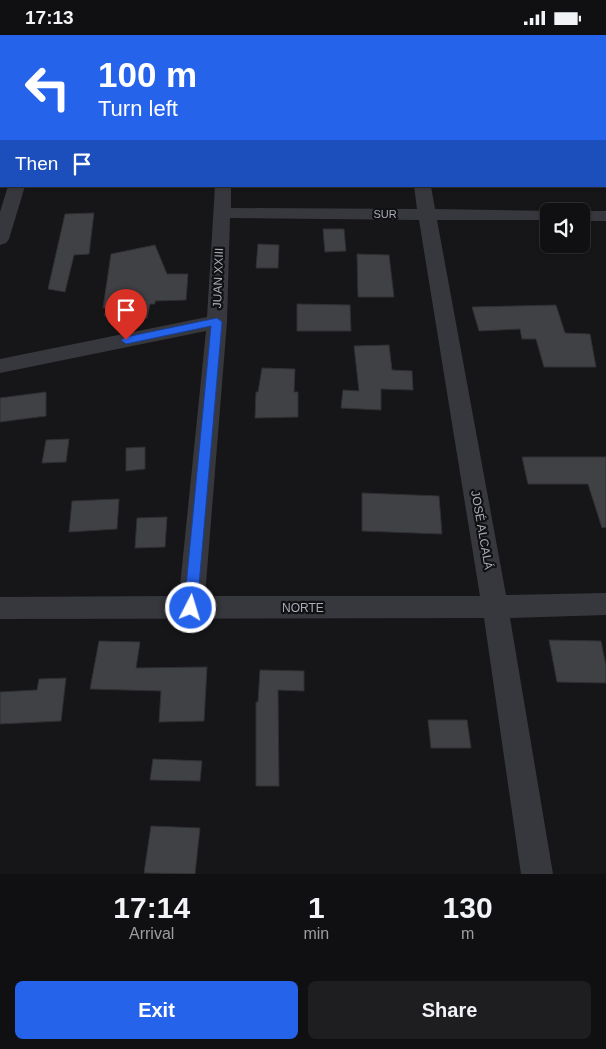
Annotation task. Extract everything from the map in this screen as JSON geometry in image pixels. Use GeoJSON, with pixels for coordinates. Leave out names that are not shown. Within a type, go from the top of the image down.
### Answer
{"type":"FeatureCollection","features":[{"type":"Feature","properties":{"kind":"street"},"geometry":{"type":"LineString","coordinates":[[0,239],[17,187]]}},
{"type":"Feature","properties":{"kind":"street","name":"JUAN XXIII"},"geometry":{"type":"LineString","coordinates":[[191,608],[217,322],[223,187]]}},
{"type":"Feature","properties":{"kind":"street","name":"JOSÉ ALCALÁ"},"geometry":{"type":"LineString","coordinates":[[422,187],[496,607],[537,874]]}},
{"type":"Feature","properties":{"kind":"street","name":"SUR"},"geometry":{"type":"LineString","coordinates":[[221,213],[540,215]]}},
{"type":"Feature","properties":{"kind":"street"},"geometry":{"type":"LineString","coordinates":[[590,216],[606,216]]}},
{"type":"Feature","properties":{"kind":"street"},"geometry":{"type":"LineString","coordinates":[[0,366],[217,322]]}},
{"type":"Feature","properties":{"kind":"street","name":"NORTE"},"geometry":{"type":"LineString","coordinates":[[0,608],[496,607],[606,604]]}},
{"type":"Feature","properties":{"kind":"building"},"geometry":{"type":"Polygon","coordinates":[[[94,213],[89,254],[74,255],[65,292],[48,289],[65,214],[94,213]]]}},
{"type":"Feature","properties":{"kind":"building"},"geometry":{"type":"Polygon","coordinates":[[[323,229],[344,229],[346,251],[325,252],[323,229]]]}},
{"type":"Feature","properties":{"kind":"building"},"geometry":{"type":"Polygon","coordinates":[[[258,244],[279,245],[278,268],[256,268],[258,244]]]}},
{"type":"Feature","properties":{"kind":"building"},"geometry":{"type":"Polygon","coordinates":[[[155,245],[167,274],[188,274],[186,300],[155,301],[155,304],[150,304],[147,318],[104,316],[107,308],[103,308],[111,254],[155,245]]]}},
{"type":"Feature","properties":{"kind":"building"},"geometry":{"type":"Polygon","coordinates":[[[357,254],[389,255],[394,297],[358,297],[357,254]]]}},
{"type":"Feature","properties":{"kind":"building"},"geometry":{"type":"Polygon","coordinates":[[[297,304],[350,305],[351,331],[297,331],[297,304]]]}},
{"type":"Feature","properties":{"kind":"building"},"geometry":{"type":"Polygon","coordinates":[[[556,305],[565,333],[590,334],[596,367],[544,367],[536,339],[522,339],[520,329],[479,331],[472,307],[556,305]]]}},
{"type":"Feature","properties":{"kind":"building"},"geometry":{"type":"Polygon","coordinates":[[[389,345],[392,370],[412,371],[413,390],[381,389],[381,410],[341,408],[343,390],[359,391],[354,346],[389,345]]]}},
{"type":"Feature","properties":{"kind":"building"},"geometry":{"type":"Polygon","coordinates":[[[262,368],[295,369],[294,392],[298,392],[298,417],[255,418],[256,392],[258,392],[262,368]]]}},
{"type":"Feature","properties":{"kind":"building"},"geometry":{"type":"Polygon","coordinates":[[[46,392],[46,416],[0,422],[0,398],[46,392]]]}},
{"type":"Feature","properties":{"kind":"building"},"geometry":{"type":"Polygon","coordinates":[[[69,439],[66,462],[42,463],[46,440],[69,439]]]}},
{"type":"Feature","properties":{"kind":"building"},"geometry":{"type":"Polygon","coordinates":[[[145,447],[145,469],[126,471],[126,448],[145,447]]]}},
{"type":"Feature","properties":{"kind":"building"},"geometry":{"type":"Polygon","coordinates":[[[522,457],[606,457],[606,527],[602,528],[588,484],[528,484],[522,457]]]}},
{"type":"Feature","properties":{"kind":"building"},"geometry":{"type":"Polygon","coordinates":[[[362,493],[439,496],[442,534],[362,531],[362,493]]]}},
{"type":"Feature","properties":{"kind":"building"},"geometry":{"type":"Polygon","coordinates":[[[119,499],[117,529],[69,532],[72,501],[119,499]]]}},
{"type":"Feature","properties":{"kind":"building"},"geometry":{"type":"Polygon","coordinates":[[[167,517],[165,547],[135,548],[137,518],[167,517]]]}},
{"type":"Feature","properties":{"kind":"building"},"geometry":{"type":"Polygon","coordinates":[[[549,640],[601,641],[606,666],[606,683],[557,682],[549,640]]]}},
{"type":"Feature","properties":{"kind":"building"},"geometry":{"type":"Polygon","coordinates":[[[99,641],[140,642],[136,668],[207,667],[204,721],[159,722],[161,691],[90,689],[99,641]]]}},
{"type":"Feature","properties":{"kind":"building"},"geometry":{"type":"Polygon","coordinates":[[[260,670],[304,671],[304,691],[278,690],[279,786],[256,786],[256,702],[258,702],[260,670]]]}},
{"type":"Feature","properties":{"kind":"building"},"geometry":{"type":"Polygon","coordinates":[[[66,678],[61,721],[0,724],[0,692],[37,690],[39,679],[66,678]]]}},
{"type":"Feature","properties":{"kind":"building"},"geometry":{"type":"Polygon","coordinates":[[[428,720],[467,720],[471,748],[431,748],[428,720]]]}},
{"type":"Feature","properties":{"kind":"building"},"geometry":{"type":"Polygon","coordinates":[[[153,759],[202,761],[200,781],[150,780],[153,759]]]}},
{"type":"Feature","properties":{"kind":"building"},"geometry":{"type":"Polygon","coordinates":[[[151,826],[200,828],[195,874],[144,873],[151,826]]]}},
{"type":"Feature","properties":{"kind":"route"},"geometry":{"type":"LineString","coordinates":[[126,340],[217,322],[191,608]]}}]}
